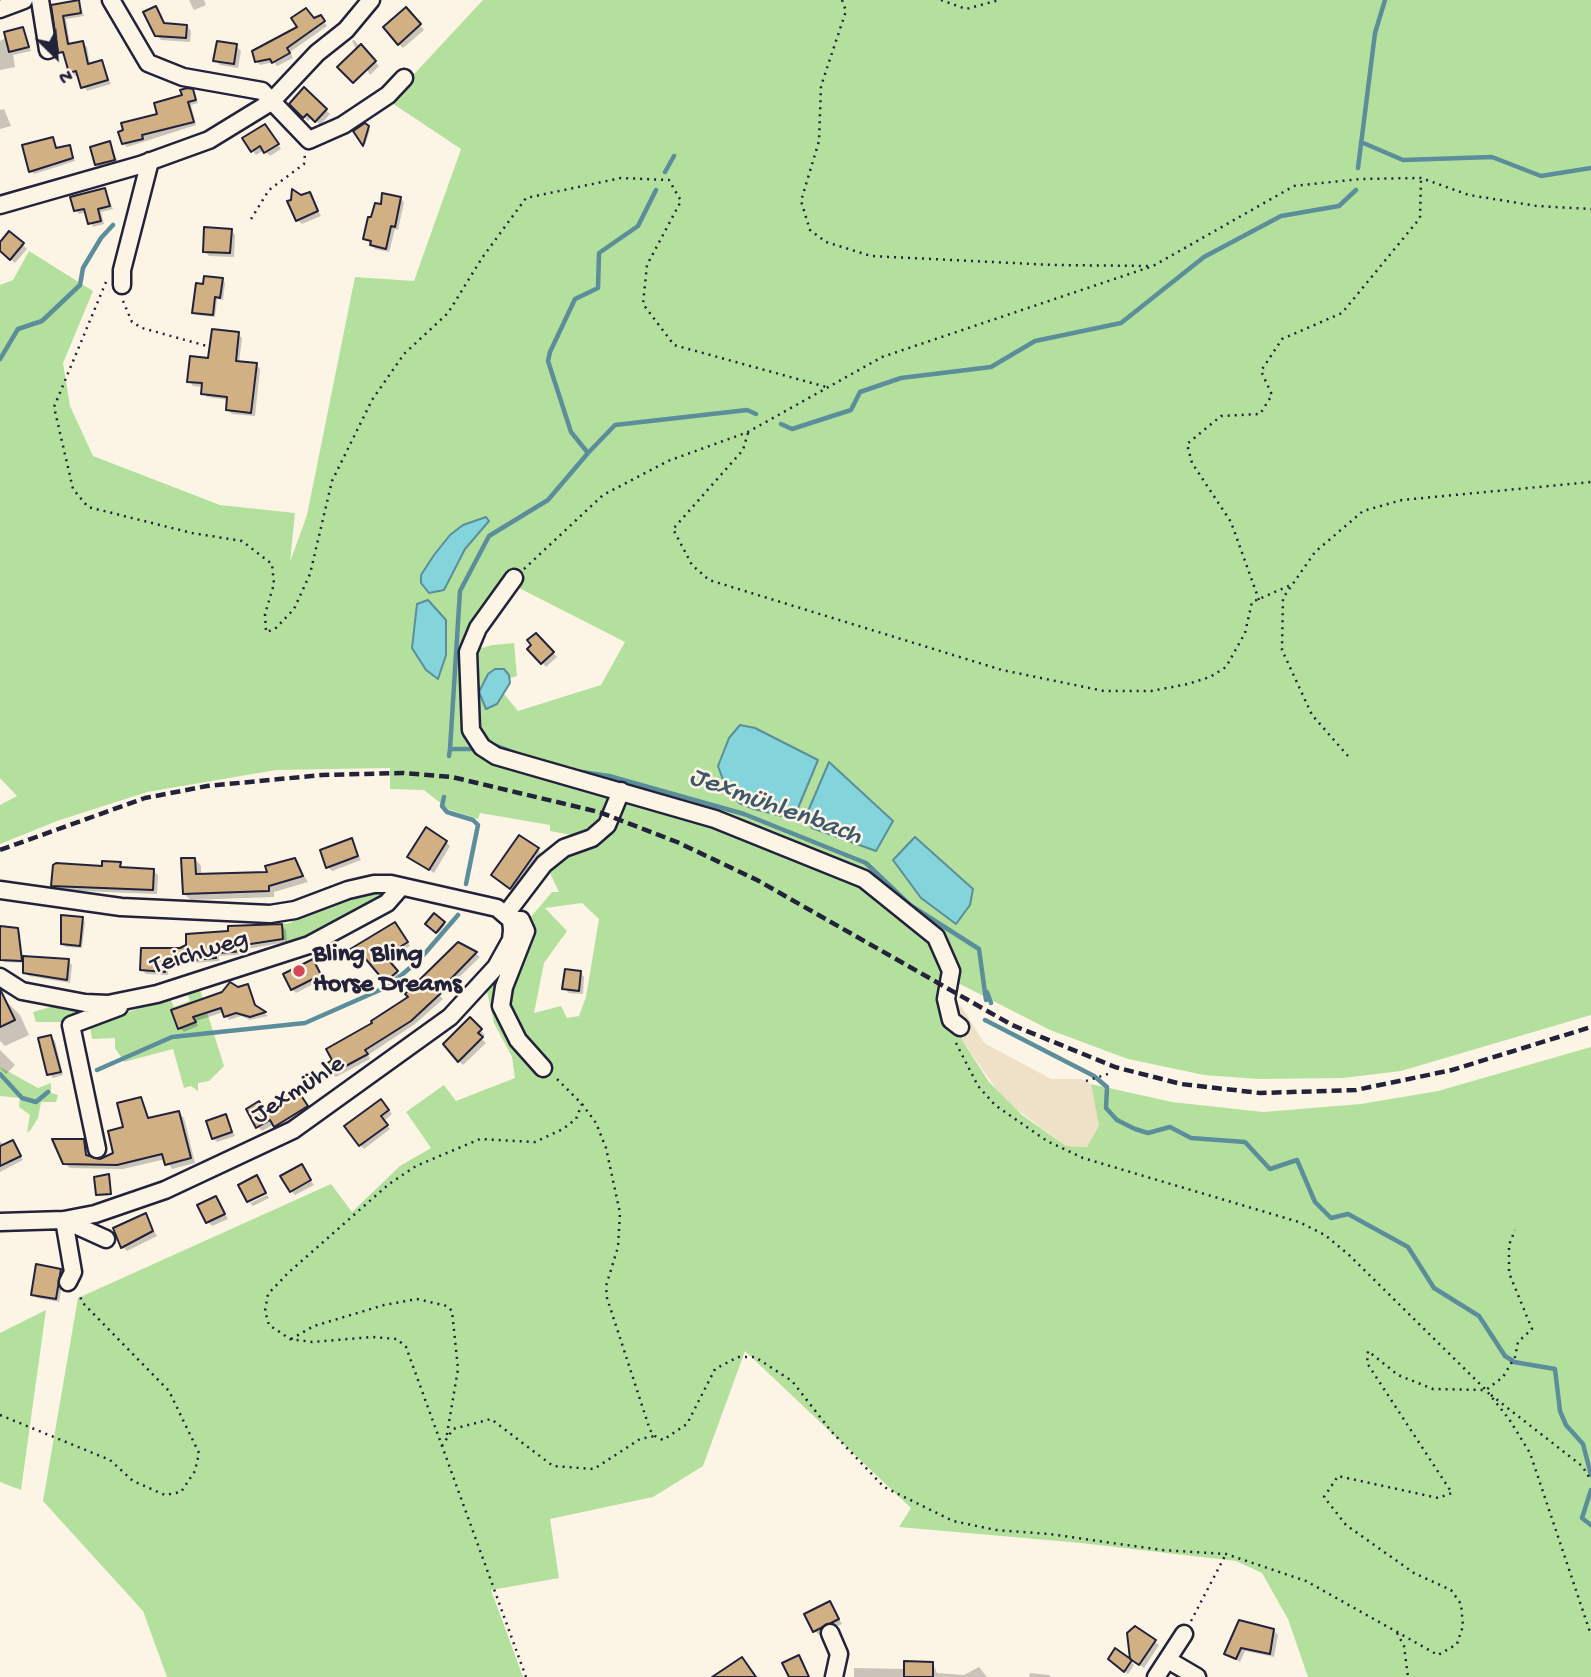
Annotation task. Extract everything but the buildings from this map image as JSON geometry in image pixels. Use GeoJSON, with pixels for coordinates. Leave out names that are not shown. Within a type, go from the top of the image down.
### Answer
{"type":"FeatureCollection","features":[{"type":"Feature","properties":{"kind":"street"},"geometry":{"type":"LineString","coordinates":[[0,9],[24,0]]}},
{"type":"Feature","properties":{"kind":"street"},"geometry":{"type":"LineString","coordinates":[[40,0],[48,50]]}},
{"type":"Feature","properties":{"kind":"street"},"geometry":{"type":"LineString","coordinates":[[111,0],[148,63],[183,77],[262,91],[309,140],[343,125],[388,95],[404,78]]}},
{"type":"Feature","properties":{"kind":"street"},"geometry":{"type":"LineString","coordinates":[[0,205],[150,161],[209,140],[271,102],[317,53],[346,30],[371,0]]}},
{"type":"Feature","properties":{"kind":"street"},"geometry":{"type":"LineString","coordinates":[[122,285],[122,270],[150,161]]}},
{"type":"Feature","properties":{"kind":"street"},"geometry":{"type":"LineString","coordinates":[[514,578],[478,628],[468,652],[471,730],[482,747],[496,756],[715,819],[864,879],[936,937],[951,971],[946,999],[955,1023]]}},
{"type":"Feature","properties":{"kind":"street","name":"Jexmühle"},"geometry":{"type":"LineString","coordinates":[[0,1223],[64,1220],[95,1214],[165,1190],[293,1130],[450,1017],[496,967],[510,940],[509,917],[544,864],[564,848],[592,838],[607,825],[621,791]]}},
{"type":"Feature","properties":{"kind":"street"},"geometry":{"type":"LineString","coordinates":[[0,890],[121,907],[270,914],[295,910],[374,884],[468,900],[521,920],[526,931],[504,987],[502,1006],[518,1040],[543,1068]]}},
{"type":"Feature","properties":{"kind":"street","name":"Teichweg"},"geometry":{"type":"LineString","coordinates":[[0,977],[22,991],[85,1003],[108,1004],[150,996],[309,945],[387,903],[401,887]]}},
{"type":"Feature","properties":{"kind":"street"},"geometry":{"type":"LineString","coordinates":[[97,1149],[71,1025],[150,996]]}},
{"type":"Feature","properties":{"kind":"street"},"geometry":{"type":"LineString","coordinates":[[64,1220],[106,1239]]}},
{"type":"Feature","properties":{"kind":"street"},"geometry":{"type":"LineString","coordinates":[[64,1220],[70,1277]]}},
{"type":"Feature","properties":{"kind":"street"},"geometry":{"type":"LineString","coordinates":[[830,1633],[839,1654],[834,1677]]}},
{"type":"Feature","properties":{"kind":"street"},"geometry":{"type":"LineString","coordinates":[[1156,1677],[1184,1634]]}},
{"type":"Feature","properties":{"kind":"street"},"geometry":{"type":"LineString","coordinates":[[1168,1660],[1197,1677]]}},
{"type":"Feature","properties":{"kind":"path"},"geometry":{"type":"LineString","coordinates":[[842,0],[846,11],[821,86],[819,141],[801,201],[810,230],[826,242],[871,256],[1053,265],[1153,266]]}},
{"type":"Feature","properties":{"kind":"path"},"geometry":{"type":"LineString","coordinates":[[941,0],[967,9],[999,0]]}},
{"type":"Feature","properties":{"kind":"path"},"geometry":{"type":"LineString","coordinates":[[251,219],[269,190],[304,164],[309,140]]}},
{"type":"Feature","properties":{"kind":"path"},"geometry":{"type":"LineString","coordinates":[[110,272],[54,407],[73,489],[88,507],[192,533],[242,541],[272,564],[274,584],[265,614],[266,632],[275,629],[294,609],[310,574],[332,481],[372,400],[404,354],[448,313],[482,258],[526,198],[621,178],[670,180],[681,201],[647,265],[643,304],[674,345],[830,388]]}},
{"type":"Feature","properties":{"kind":"path"},"geometry":{"type":"LineString","coordinates":[[1259,600],[1231,522],[1192,463],[1187,444],[1222,416],[1260,414],[1272,395],[1261,371],[1282,340],[1342,313],[1420,218],[1421,178]]}},
{"type":"Feature","properties":{"kind":"path"},"geometry":{"type":"LineString","coordinates":[[514,578],[603,495],[668,461],[748,432],[882,358],[1153,266],[1294,186],[1360,179],[1421,178],[1469,195],[1537,206],[1591,209]]}},
{"type":"Feature","properties":{"kind":"path"},"geometry":{"type":"LineString","coordinates":[[122,285],[123,302],[132,322],[172,338],[207,346]]}},
{"type":"Feature","properties":{"kind":"path"},"geometry":{"type":"LineString","coordinates":[[748,432],[743,450],[673,529],[692,565],[709,580],[966,660],[1104,691],[1151,691],[1210,677],[1226,667],[1245,633],[1252,602],[1293,584]]}},
{"type":"Feature","properties":{"kind":"path"},"geometry":{"type":"LineString","coordinates":[[1348,756],[1312,715],[1282,650],[1283,598],[1315,552],[1363,511],[1402,500],[1591,482]]}},
{"type":"Feature","properties":{"kind":"path"},"geometry":{"type":"LineString","coordinates":[[955,1023],[959,1052],[978,1086],[995,1105],[1047,1141],[1083,1157],[1271,1212],[1325,1236],[1486,1391],[1582,1466],[1591,1480]]}},
{"type":"Feature","properties":{"kind":"path"},"geometry":{"type":"LineString","coordinates":[[543,1068],[582,1104],[596,1123],[606,1148],[620,1213],[618,1247],[606,1286],[607,1298],[655,1436]]}},
{"type":"Feature","properties":{"kind":"path"},"geometry":{"type":"LineString","coordinates":[[1086,1081],[1110,1075]]}},
{"type":"Feature","properties":{"kind":"path"},"geometry":{"type":"LineString","coordinates":[[526,1677],[406,1347],[397,1339],[372,1337],[312,1342],[290,1339],[269,1325],[265,1311],[268,1294],[389,1184],[416,1166],[480,1139],[535,1142],[570,1124],[576,1119],[582,1104]]}},
{"type":"Feature","properties":{"kind":"path"},"geometry":{"type":"LineString","coordinates":[[441,1447],[453,1429],[491,1419],[553,1466],[594,1469],[640,1439],[655,1436],[663,1440],[687,1424],[703,1397],[707,1379],[715,1369],[738,1357],[755,1357],[792,1381],[831,1431],[884,1487],[953,1521],[996,1530],[1049,1534],[1152,1549],[1226,1554],[1306,1581],[1438,1656],[1457,1644],[1463,1626],[1461,1604],[1451,1590],[1414,1573],[1346,1525],[1324,1497],[1338,1476],[1438,1498],[1452,1493],[1418,1446],[1367,1363],[1368,1351],[1398,1375],[1433,1389],[1486,1391],[1503,1377],[1515,1357],[1518,1342],[1532,1329],[1509,1273],[1509,1245],[1515,1230]]}},
{"type":"Feature","properties":{"kind":"path"},"geometry":{"type":"LineString","coordinates":[[0,1415],[110,1460],[134,1481],[165,1495],[181,1492],[195,1471],[199,1453],[169,1391],[82,1301],[70,1277]]}},
{"type":"Feature","properties":{"kind":"path"},"geometry":{"type":"LineString","coordinates":[[290,1339],[314,1326],[384,1305],[417,1299],[447,1306],[452,1311],[458,1369],[446,1440]]}},
{"type":"Feature","properties":{"kind":"path"},"geometry":{"type":"LineString","coordinates":[[1486,1391],[1509,1419],[1530,1453],[1591,1635]]}},
{"type":"Feature","properties":{"kind":"path"},"geometry":{"type":"LineString","coordinates":[[1184,1634],[1226,1554]]}},
{"type":"Feature","properties":{"kind":"path"},"geometry":{"type":"LineString","coordinates":[[1397,1633],[1404,1646],[1408,1677]]}},
{"type":"Feature","properties":{"kind":"shaded area"},"geometry":{"type":"Polygon","coordinates":[[[954,1002],[962,1007],[984,1043],[1051,1079],[1081,1079],[1091,1084],[1100,1126],[1092,1143],[1087,1147],[1066,1146],[1004,1100],[962,1040],[954,1002]]]}},
{"type":"Feature","properties":{"kind":"green space"},"geometry":{"type":"Polygon","coordinates":[[[483,0],[1591,0],[1591,1015],[1401,1071],[1343,1078],[1259,1079],[1204,1075],[1128,1059],[1050,1030],[958,983],[954,1002],[962,1040],[989,1082],[1022,1115],[1066,1146],[1087,1147],[1099,1126],[1091,1084],[1172,1102],[1263,1112],[1361,1104],[1438,1091],[1591,1047],[1591,1677],[1308,1677],[1288,1619],[1262,1573],[1236,1561],[1081,1543],[899,1527],[911,1508],[745,1351],[703,1466],[653,1497],[550,1519],[559,1578],[491,1590],[523,1677],[167,1677],[143,1611],[43,1501],[78,1298],[331,1184],[352,1212],[400,1166],[431,1148],[406,1112],[444,1085],[456,1101],[515,1078],[512,1057],[494,1023],[487,992],[506,967],[524,925],[552,892],[559,892],[549,871],[582,847],[577,836],[550,831],[550,825],[480,813],[478,819],[448,809],[424,790],[390,789],[390,768],[276,770],[147,792],[57,821],[0,844],[0,805],[17,796],[0,778],[0,285],[13,280],[29,251],[93,291],[63,363],[70,406],[93,456],[220,505],[295,513],[290,562],[307,515],[355,277],[414,281],[461,149],[389,101],[483,0]],[[486,517],[463,525],[429,593],[444,590],[465,549],[489,521],[486,517]],[[514,579],[469,652],[492,645],[514,643],[517,676],[495,683],[518,711],[601,685],[625,642],[519,588],[514,579]],[[582,903],[545,908],[567,931],[544,963],[534,1013],[561,1006],[567,1018],[579,1016],[586,997],[599,919],[582,903]]]}},
{"type":"Feature","properties":{"kind":"green space"},"geometry":{"type":"Polygon","coordinates":[[[364,889],[387,891],[387,897],[301,939],[289,943],[283,939],[282,924],[291,923],[300,913],[364,889]]]}},
{"type":"Feature","properties":{"kind":"green space"},"geometry":{"type":"Polygon","coordinates":[[[200,990],[224,1066],[209,1081],[198,1083],[198,1091],[191,1086],[184,1088],[173,1049],[124,1062],[115,1048],[115,1038],[92,1039],[90,1025],[170,998],[174,1007],[190,1001],[187,993],[200,990]]]}},
{"type":"Feature","properties":{"kind":"green space"},"geometry":{"type":"Polygon","coordinates":[[[64,1003],[96,1008],[69,1022],[36,1022],[33,1012],[64,1003]]]}},
{"type":"Feature","properties":{"kind":"green space"},"geometry":{"type":"Polygon","coordinates":[[[0,1067],[38,1088],[51,1083],[51,1093],[58,1095],[56,1102],[41,1102],[38,1118],[30,1131],[27,1132],[30,1115],[19,1107],[20,1098],[0,1096],[0,1067]]]}},
{"type":"Feature","properties":{"kind":"green space"},"geometry":{"type":"Polygon","coordinates":[[[46,1310],[21,1490],[0,1482],[0,1333],[46,1310]]]}},
{"type":"Feature","properties":{"kind":"water"},"geometry":{"type":"Polygon","coordinates":[[[486,517],[489,521],[465,549],[444,590],[429,593],[421,583],[421,575],[434,555],[450,535],[463,525],[486,517]]]}},
{"type":"Feature","properties":{"kind":"water"},"geometry":{"type":"Polygon","coordinates":[[[428,600],[446,620],[446,655],[438,679],[426,670],[412,648],[417,604],[428,600]]]}},
{"type":"Feature","properties":{"kind":"water"},"geometry":{"type":"Polygon","coordinates":[[[495,669],[504,669],[509,675],[510,683],[497,704],[486,709],[479,692],[488,674],[495,669]]]}},
{"type":"Feature","properties":{"kind":"water"},"geometry":{"type":"Polygon","coordinates":[[[740,725],[755,728],[818,760],[796,813],[786,817],[754,809],[739,803],[727,791],[718,766],[729,738],[740,725]]]}},
{"type":"Feature","properties":{"kind":"water"},"geometry":{"type":"Polygon","coordinates":[[[829,762],[893,821],[876,851],[812,828],[808,822],[806,816],[829,762]]]}},
{"type":"Feature","properties":{"kind":"water"},"geometry":{"type":"Polygon","coordinates":[[[915,837],[973,889],[970,905],[956,924],[921,898],[893,860],[915,837]]]}},
{"type":"Feature","properties":{"kind":"waterway"},"geometry":{"type":"LineString","coordinates":[[1358,168],[1375,33],[1385,0]]}},
{"type":"Feature","properties":{"kind":"waterway"},"geometry":{"type":"LineString","coordinates":[[1361,142],[1403,160],[1492,157],[1541,176],[1591,168]]}},
{"type":"Feature","properties":{"kind":"waterway"},"geometry":{"type":"LineString","coordinates":[[665,172],[674,156]]}},
{"type":"Feature","properties":{"kind":"waterway"},"geometry":{"type":"LineString","coordinates":[[450,749],[460,591],[489,536],[548,500],[588,453],[571,432],[548,361],[550,352],[575,299],[598,288],[599,253],[638,226],[656,190]]}},
{"type":"Feature","properties":{"kind":"waterway"},"geometry":{"type":"LineString","coordinates":[[781,424],[792,429],[851,410],[860,392],[901,378],[991,367],[1035,341],[1121,323],[1204,257],[1281,216],[1339,206],[1356,190]]}},
{"type":"Feature","properties":{"kind":"waterway"},"geometry":{"type":"LineString","coordinates":[[0,359],[18,329],[42,321],[80,285],[83,268],[101,238],[113,225]]}},
{"type":"Feature","properties":{"kind":"waterway"},"geometry":{"type":"LineString","coordinates":[[588,453],[615,425],[747,410],[756,414]]}},
{"type":"Feature","properties":{"kind":"waterway","name":"Jexmühlenbach"},"geometry":{"type":"LineString","coordinates":[[488,746],[494,745],[529,758]]}},
{"type":"Feature","properties":{"kind":"waterway","name":"Jexmühlenbach"},"geometry":{"type":"LineString","coordinates":[[449,756],[450,749],[477,749]]}},
{"type":"Feature","properties":{"kind":"waterway","name":"Jexmühlenbach"},"geometry":{"type":"LineString","coordinates":[[575,771],[609,776],[744,814],[866,863],[910,905],[979,949],[986,1000]]}},
{"type":"Feature","properties":{"kind":"waterway","name":"Jexmühlenbach"},"geometry":{"type":"LineString","coordinates":[[444,797],[442,806],[447,812],[473,820],[478,825],[466,884]]}},
{"type":"Feature","properties":{"kind":"waterway","name":"Jexmühlenbach"},"geometry":{"type":"LineString","coordinates":[[97,1070],[172,1037],[305,1023],[389,986],[420,959],[458,915]]}},
{"type":"Feature","properties":{"kind":"waterway","name":"Jexmühlenbach"},"geometry":{"type":"LineString","coordinates":[[987,992],[991,1003]]}},
{"type":"Feature","properties":{"kind":"waterway","name":"Jexmühlenbach"},"geometry":{"type":"LineString","coordinates":[[985,1020],[1094,1076],[1107,1087],[1106,1108],[1117,1120],[1135,1129],[1148,1133],[1170,1127],[1191,1138],[1245,1142],[1270,1169],[1297,1160],[1315,1202],[1331,1218],[1348,1214],[1408,1247],[1434,1288],[1479,1316],[1505,1356],[1513,1361]]}},
{"type":"Feature","properties":{"kind":"waterway","name":"Jexmühlenbach"},"geometry":{"type":"LineString","coordinates":[[0,1074],[22,1098],[36,1102],[48,1092]]}},
{"type":"Feature","properties":{"kind":"waterway","name":"Jexmühlenbach"},"geometry":{"type":"LineString","coordinates":[[1514,1362],[1555,1369],[1560,1411],[1566,1425],[1583,1444],[1591,1475]]}},
{"type":"Feature","properties":{"kind":"waterway","name":"Jexmühlenbach"},"geometry":{"type":"LineString","coordinates":[[1591,1490],[1582,1518],[1591,1525]]}},
{"type":"Feature","properties":{"kind":"railway"},"geometry":{"type":"LineString","coordinates":[[0,850],[145,798],[207,786],[322,775],[403,773],[452,777],[599,812],[677,842],[757,880],[1012,1025],[1115,1067],[1181,1084],[1260,1093],[1356,1090],[1452,1070],[1591,1027]]}},
{"type":"Feature","properties":{"kind":"place","name":"Bling Bling Horse Dreams"},"geometry":{"type":"Point","coordinates":[299,971]}}]}
